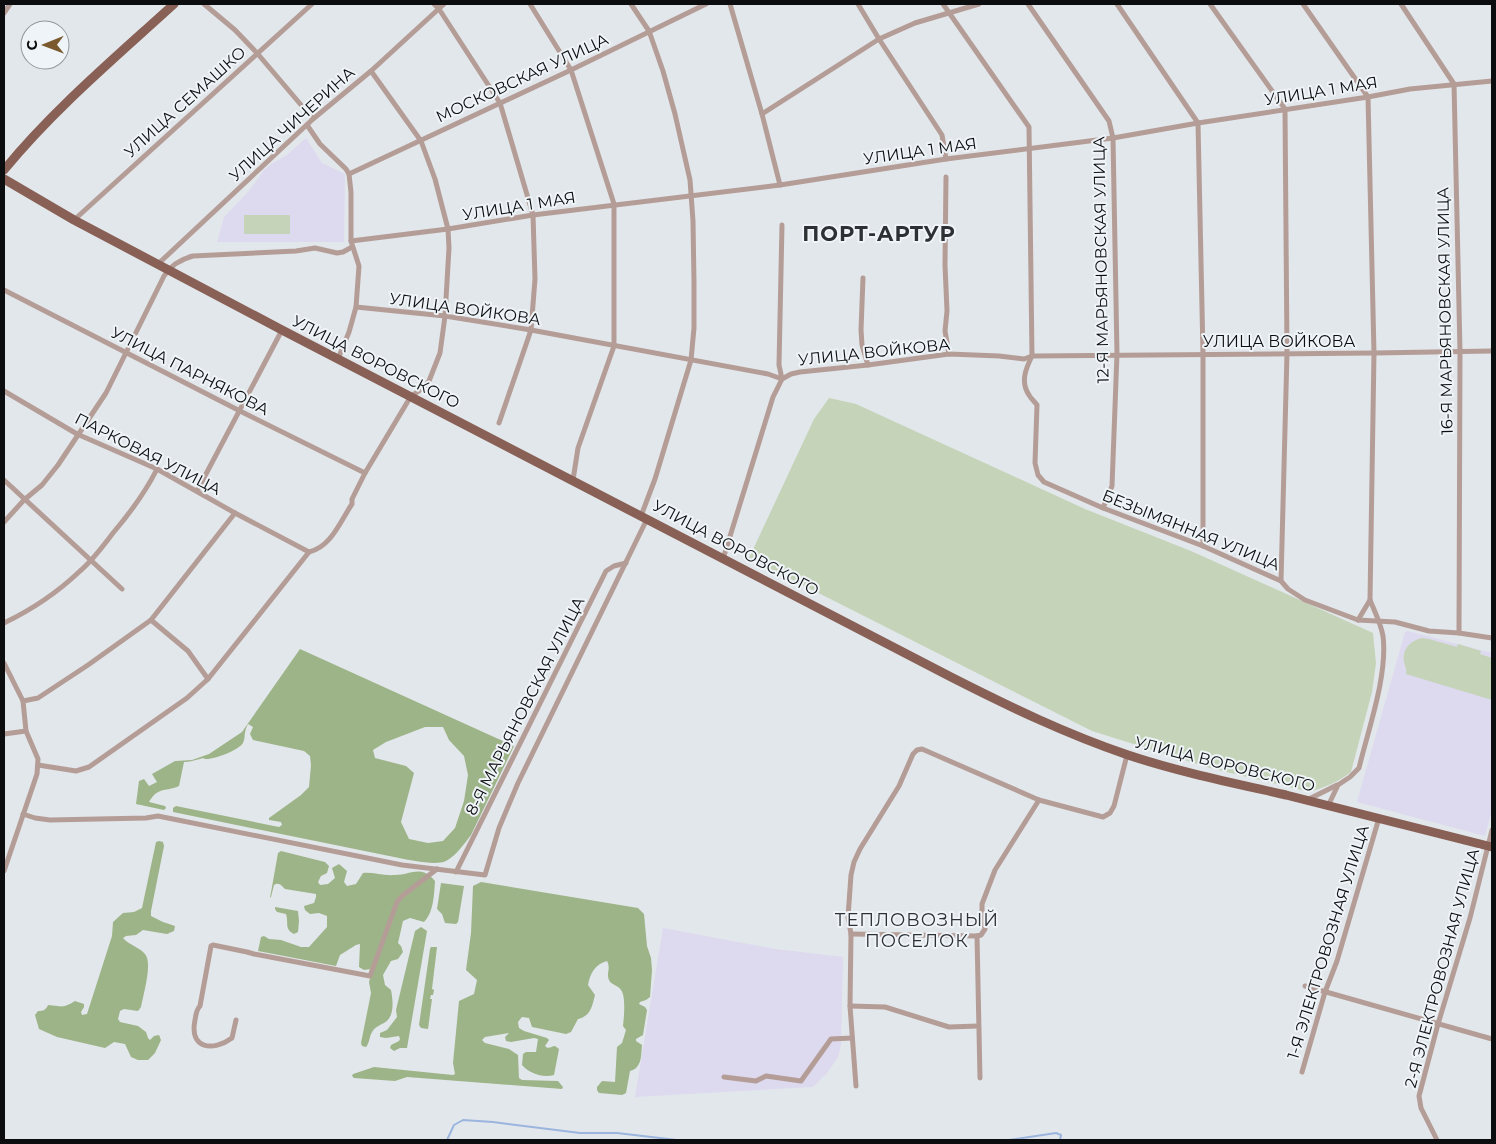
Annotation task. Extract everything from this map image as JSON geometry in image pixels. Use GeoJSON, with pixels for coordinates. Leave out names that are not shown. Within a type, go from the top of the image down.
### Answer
{"type":"FeatureCollection","features":[{"type":"Feature","properties":{"kind":"main road"},"geometry":{"type":"LineString","coordinates":[[4,170],[20,150],[52,117],[174,4]]}},
{"type":"Feature","properties":{"kind":"main road","name":"УЛИЦА ВОРОВСКОГО"},"geometry":{"type":"LineString","coordinates":[[4,179],[74,220],[282,330],[1024,714],[1127,755],[1190,773],[1490,846]]}},
{"type":"Feature","properties":{"kind":"street"},"geometry":{"type":"LineString","coordinates":[[4,14],[10,4]]}},
{"type":"Feature","properties":{"kind":"street"},"geometry":{"type":"LineString","coordinates":[[204,4],[235,30],[257,53],[312,119]]}},
{"type":"Feature","properties":{"kind":"street","name":"УЛИЦА СЕМАШКО"},"geometry":{"type":"LineString","coordinates":[[74,220],[312,4]]}},
{"type":"Feature","properties":{"kind":"street"},"geometry":{"type":"LineString","coordinates":[[434,4],[500,103],[533,215],[535,279],[531,330],[499,423]]}},
{"type":"Feature","properties":{"kind":"street","name":"УЛИЦА ЧИЧЕРИНА"},"geometry":{"type":"LineString","coordinates":[[158,264],[312,119],[370,71],[444,4]]}},
{"type":"Feature","properties":{"kind":"street"},"geometry":{"type":"LineString","coordinates":[[530,4],[571,70],[614,204],[614,346],[578,448],[573,480]]}},
{"type":"Feature","properties":{"kind":"street","name":"8-Я МАРЬЯНОВСКАЯ УЛИЦА"},"geometry":{"type":"LineString","coordinates":[[626,563],[614,566],[606,571],[456,872],[485,876],[499,828],[518,783],[626,563],[644,517],[691,360],[694,328],[692,195],[690,180],[663,71],[649,31],[631,4]]}},
{"type":"Feature","properties":{"kind":"street","name":"МОСКОВСКАЯ УЛИЦА"},"geometry":{"type":"LineString","coordinates":[[349,174],[571,70],[706,4]]}},
{"type":"Feature","properties":{"kind":"street"},"geometry":{"type":"LineString","coordinates":[[730,4],[780,184]]}},
{"type":"Feature","properties":{"kind":"street"},"geometry":{"type":"LineString","coordinates":[[858,4],[942,135],[946,159]]}},
{"type":"Feature","properties":{"kind":"street"},"geometry":{"type":"LineString","coordinates":[[943,4],[1029,127],[1032,356],[1025,371]]}},
{"type":"Feature","properties":{"kind":"street"},"geometry":{"type":"LineString","coordinates":[[762,114],[879,39],[915,23],[978,4]]}},
{"type":"Feature","properties":{"kind":"street","name":"12-Я МАРЬЯНОВСКАЯ УЛИЦА"},"geometry":{"type":"LineString","coordinates":[[1028,4],[1109,121],[1114,138],[1117,354],[1112,486],[1103,508]]}},
{"type":"Feature","properties":{"kind":"street"},"geometry":{"type":"LineString","coordinates":[[1118,4],[1198,123],[1203,354],[1204,546]]}},
{"type":"Feature","properties":{"kind":"street"},"geometry":{"type":"LineString","coordinates":[[1210,4],[1285,109],[1287,353],[1281,580]]}},
{"type":"Feature","properties":{"kind":"street"},"geometry":{"type":"LineString","coordinates":[[1303,4],[1368,97],[1374,353],[1370,600],[1383,635],[1384,654],[1381,681],[1358,768],[1350,777],[1338,785],[1306,800]]}},
{"type":"Feature","properties":{"kind":"street"},"geometry":{"type":"LineString","coordinates":[[1401,4],[1454,84]]}},
{"type":"Feature","properties":{"kind":"street"},"geometry":{"type":"LineString","coordinates":[[38,765],[76,771],[89,767],[187,698],[208,678],[309,552],[318,550],[328,542],[352,504],[352,499],[365,473],[411,396],[422,389],[429,381],[440,353],[445,316],[449,248],[448,229],[435,179],[421,141],[370,71]]}},
{"type":"Feature","properties":{"kind":"street","name":"УЛИЦА 1 МАЯ"},"geometry":{"type":"LineString","coordinates":[[168,270],[184,258],[193,256],[315,248],[337,253],[342,252],[352,244],[533,215],[780,184],[946,159],[1114,138],[1410,89],[1492,81]]}},
{"type":"Feature","properties":{"kind":"street","name":"16-Я МАРЬЯНОВСКАЯ УЛИЦА"},"geometry":{"type":"LineString","coordinates":[[1454,84],[1460,351],[1458,633]]}},
{"type":"Feature","properties":{"kind":"street"},"geometry":{"type":"LineString","coordinates":[[307,124],[320,144],[346,169],[349,174],[352,192],[352,244],[359,266],[356,307],[349,332],[338,359]]}},
{"type":"Feature","properties":{"kind":"street"},"geometry":{"type":"LineString","coordinates":[[946,177],[945,265],[947,311],[945,331],[949,354]]}},
{"type":"Feature","properties":{"kind":"street"},"geometry":{"type":"LineString","coordinates":[[723,558],[773,397],[782,379],[779,365],[782,225]]}},
{"type":"Feature","properties":{"kind":"street"},"geometry":{"type":"LineString","coordinates":[[4,522],[24,500],[42,485],[58,465],[106,393],[168,270]]}},
{"type":"Feature","properties":{"kind":"street"},"geometry":{"type":"LineString","coordinates":[[863,278],[861,330],[862,345],[868,365]]}},
{"type":"Feature","properties":{"kind":"street","name":"УЛИЦА ПАРНЯКОВА"},"geometry":{"type":"LineString","coordinates":[[4,290],[365,473]]}},
{"type":"Feature","properties":{"kind":"street","name":"УЛИЦА ВОЙКОВА"},"geometry":{"type":"LineString","coordinates":[[356,307],[445,316],[531,330],[768,374],[782,379],[800,372],[949,354],[999,356],[1024,360],[1032,356],[1117,354],[1492,351]]}},
{"type":"Feature","properties":{"kind":"street"},"geometry":{"type":"LineString","coordinates":[[197,491],[282,330]]}},
{"type":"Feature","properties":{"kind":"street"},"geometry":{"type":"LineString","coordinates":[[1018,359],[1025,371]]}},
{"type":"Feature","properties":{"kind":"street","name":"БЕЗЫМЯННАЯ УЛИЦА"},"geometry":{"type":"LineString","coordinates":[[1025,371],[1025,386],[1037,405],[1035,463],[1038,475],[1044,482],[1103,508],[1204,546],[1281,580],[1288,589],[1305,600],[1358,620],[1395,622],[1429,631],[1492,638]]}},
{"type":"Feature","properties":{"kind":"street","name":"ПАРКОВАЯ УЛИЦА"},"geometry":{"type":"LineString","coordinates":[[4,391],[77,434],[157,469],[309,552]]}},
{"type":"Feature","properties":{"kind":"street"},"geometry":{"type":"LineString","coordinates":[[4,623],[21,615],[55,592],[91,560],[129,514],[147,489],[157,469]]}},
{"type":"Feature","properties":{"kind":"street"},"geometry":{"type":"LineString","coordinates":[[4,480],[122,589]]}},
{"type":"Feature","properties":{"kind":"street"},"geometry":{"type":"LineString","coordinates":[[23,701],[31,700],[45,693],[151,620],[235,513]]}},
{"type":"Feature","properties":{"kind":"street"},"geometry":{"type":"LineString","coordinates":[[1358,620],[1370,600]]}},
{"type":"Feature","properties":{"kind":"street"},"geometry":{"type":"LineString","coordinates":[[151,620],[188,651],[208,678]]}},
{"type":"Feature","properties":{"kind":"street"},"geometry":{"type":"LineString","coordinates":[[4,663],[23,701],[26,731],[36,752],[38,765],[37,774],[4,871]]}},
{"type":"Feature","properties":{"kind":"street"},"geometry":{"type":"LineString","coordinates":[[4,734],[26,731]]}},
{"type":"Feature","properties":{"kind":"street"},"geometry":{"type":"LineString","coordinates":[[856,1086],[850,1006],[851,934],[848,917],[851,875],[860,849],[899,786],[913,754],[917,750],[922,749],[1039,800],[1097,816],[1106,816],[1114,806],[1127,755]]}},
{"type":"Feature","properties":{"kind":"street"},"geometry":{"type":"LineString","coordinates":[[1328,806],[1338,785]]}},
{"type":"Feature","properties":{"kind":"street"},"geometry":{"type":"LineString","coordinates":[[851,934],[982,935],[985,929],[982,904],[996,870],[1039,800]]}},
{"type":"Feature","properties":{"kind":"street"},"geometry":{"type":"LineString","coordinates":[[23,814],[50,820],[146,818],[158,816],[402,864],[456,872]]}},
{"type":"Feature","properties":{"kind":"street","name":"1-Я ЭЛЕКТРОВОЗНАЯ УЛИЦА"},"geometry":{"type":"LineString","coordinates":[[1302,1072],[1325,992],[1337,961],[1378,818]]}},
{"type":"Feature","properties":{"kind":"street","name":"2-Я ЭЛЕКТРОВОЗНАЯ УЛИЦА"},"geometry":{"type":"LineString","coordinates":[[1437,1140],[1422,1108],[1419,1096],[1490,846],[1492,830]]}},
{"type":"Feature","properties":{"kind":"street"},"geometry":{"type":"LineString","coordinates":[[236,1020],[232,1038],[218,1045],[207,1046],[201,1044],[194,1035],[196,1010],[200,1006],[210,946],[230,948],[370,976],[397,902],[437,869]]}},
{"type":"Feature","properties":{"kind":"street"},"geometry":{"type":"LineString","coordinates":[[977,936],[980,1078]]}},
{"type":"Feature","properties":{"kind":"street"},"geometry":{"type":"LineString","coordinates":[[1306,986],[1438,1024],[1445,1024],[1492,1039]]}},
{"type":"Feature","properties":{"kind":"street"},"geometry":{"type":"LineString","coordinates":[[850,1006],[885,1007],[949,1027],[978,1026]]}},
{"type":"Feature","properties":{"kind":"street"},"geometry":{"type":"LineString","coordinates":[[724,1077],[756,1082],[766,1076],[802,1082],[831,1039],[852,1038]]}},
{"type":"Feature","properties":{"kind":"shaded area"},"geometry":{"type":"Polygon","coordinates":[[[306,138],[322,163],[345,174],[344,242],[217,242],[224,217],[249,191],[264,170],[287,155],[306,138]]]}},
{"type":"Feature","properties":{"kind":"shaded area"},"geometry":{"type":"Polygon","coordinates":[[[1408,631],[1492,653],[1492,810],[1485,836],[1357,802],[1405,632],[1408,631]]]}},
{"type":"Feature","properties":{"kind":"shaded area"},"geometry":{"type":"Polygon","coordinates":[[[663,928],[775,949],[843,957],[841,1045],[838,1057],[827,1073],[813,1087],[635,1097],[663,928]]]}},
{"type":"Feature","properties":{"kind":"green space"},"geometry":{"type":"Polygon","coordinates":[[[244,215],[290,215],[290,234],[244,234],[244,215]]]}},
{"type":"Feature","properties":{"kind":"green space"},"geometry":{"type":"Polygon","coordinates":[[[829,398],[856,404],[1085,509],[1191,551],[1373,633],[1376,663],[1372,692],[1351,772],[1331,784],[1310,792],[1210,768],[1092,731],[749,558],[814,419],[829,398]]]}},
{"type":"Feature","properties":{"kind":"green space"},"geometry":{"type":"Polygon","coordinates":[[[1422,638],[1457,647],[1458,644],[1481,651],[1480,654],[1492,658],[1492,700],[1406,674],[1404,653],[1411,643],[1422,638]]]}},
{"type":"Feature","properties":{"kind":"green space"},"geometry":{"type":"Polygon","coordinates":[[[300,649],[514,746],[471,835],[453,856],[446,861],[436,863],[399,858],[173,812],[173,808],[176,806],[279,827],[282,825],[281,822],[269,820],[269,818],[309,787],[310,756],[304,751],[253,740],[250,734],[253,727],[248,724],[241,746],[226,754],[184,762],[179,786],[159,791],[149,802],[165,806],[164,810],[136,804],[139,781],[144,779],[149,786],[157,782],[152,774],[175,761],[192,760],[209,754],[242,732],[300,649]],[[425,727],[386,742],[373,750],[375,758],[406,766],[414,773],[401,822],[409,839],[428,843],[443,841],[455,828],[464,801],[468,775],[464,756],[449,740],[443,727],[425,727]]]}},
{"type":"Feature","properties":{"kind":"green space"},"geometry":{"type":"Polygon","coordinates":[[[156,842],[163,842],[164,846],[151,916],[175,926],[174,931],[167,934],[143,930],[136,935],[123,938],[145,954],[148,972],[141,1007],[138,1011],[124,1009],[120,1011],[118,1019],[120,1022],[138,1026],[146,1032],[150,1040],[154,1036],[159,1035],[161,1040],[155,1053],[148,1060],[138,1060],[131,1057],[125,1044],[114,1042],[105,1048],[57,1037],[39,1029],[35,1015],[48,1005],[64,1006],[75,1001],[84,1004],[81,1012],[82,1015],[87,1014],[112,936],[113,922],[123,913],[134,912],[142,908],[156,842]]]}},
{"type":"Feature","properties":{"kind":"green space"},"geometry":{"type":"Polygon","coordinates":[[[281,851],[325,862],[329,866],[327,873],[321,876],[318,882],[320,885],[328,884],[335,878],[332,868],[339,864],[347,871],[344,882],[347,886],[356,884],[363,873],[401,875],[420,872],[430,876],[435,881],[433,903],[430,913],[424,922],[410,918],[403,921],[398,943],[403,952],[398,959],[391,961],[383,975],[385,985],[391,990],[392,1013],[388,1020],[373,1030],[366,1047],[362,1046],[361,1043],[371,993],[369,982],[372,971],[371,969],[364,970],[359,967],[360,944],[340,955],[336,966],[258,951],[261,937],[264,936],[301,947],[309,947],[327,927],[327,916],[319,913],[310,914],[305,910],[304,906],[314,903],[316,894],[285,889],[277,884],[274,885],[270,898],[278,853],[281,851]]]}},
{"type":"Feature","properties":{"kind":"green space"},"geometry":{"type":"Polygon","coordinates":[[[481,882],[638,908],[644,914],[647,946],[652,970],[650,997],[639,1004],[647,1010],[643,1035],[636,1039],[642,1045],[641,1057],[637,1067],[630,1071],[626,1093],[622,1095],[599,1093],[597,1090],[602,1081],[615,1082],[617,1047],[622,1043],[626,1030],[623,1026],[623,993],[620,988],[609,980],[607,961],[599,964],[592,973],[588,985],[595,995],[592,1007],[586,1016],[578,1019],[571,1032],[566,1034],[532,1027],[529,1018],[522,1017],[518,1022],[519,1028],[524,1031],[547,1038],[549,1040],[546,1047],[555,1046],[559,1049],[554,1075],[545,1076],[537,1074],[529,1071],[522,1065],[523,1054],[526,1052],[536,1052],[538,1039],[506,1041],[505,1037],[509,1033],[485,1037],[482,1040],[485,1043],[509,1049],[518,1055],[519,1078],[522,1080],[558,1081],[563,1087],[562,1089],[407,1077],[395,1081],[354,1078],[352,1076],[374,1067],[455,1074],[453,1063],[459,1001],[474,994],[477,980],[466,970],[471,933],[473,886],[481,882]]]}},
{"type":"Feature","properties":{"kind":"green space"},"geometry":{"type":"Polygon","coordinates":[[[441,883],[464,886],[458,922],[456,924],[445,923],[442,914],[437,909],[441,883]]]}},
{"type":"Feature","properties":{"kind":"green space"},"geometry":{"type":"Polygon","coordinates":[[[275,907],[298,911],[298,932],[294,934],[289,930],[286,914],[277,912],[275,907]]]}},
{"type":"Feature","properties":{"kind":"green space"},"geometry":{"type":"Polygon","coordinates":[[[421,927],[427,931],[407,1048],[400,1048],[394,1051],[390,1048],[391,1045],[399,1041],[399,1036],[386,1038],[380,1037],[380,1033],[387,1030],[397,1017],[396,1010],[415,931],[421,927]]]}},
{"type":"Feature","properties":{"kind":"green space"},"geometry":{"type":"Polygon","coordinates":[[[431,947],[437,947],[432,989],[434,990],[430,999],[432,999],[428,1029],[421,1028],[419,1025],[431,947]]]}},
{"type":"Feature","properties":{"kind":"waterway"},"geometry":{"type":"LineString","coordinates":[[447,1140],[454,1125],[463,1120],[580,1133],[617,1133],[677,1140]]}},
{"type":"Feature","properties":{"kind":"waterway"},"geometry":{"type":"LineString","coordinates":[[1009,1140],[1056,1133],[1061,1135],[1060,1140]]}},
{"type":"Feature","properties":{"kind":"district","name":"ПОРТ-АРТУР"},"geometry":{"type":"Point","coordinates":[879,233]}},
{"type":"Feature","properties":{"kind":"district","name":"ТЕПЛОВОЗНЫЙ ПОСЕЛОК"},"geometry":{"type":"Point","coordinates":[917,930]}}]}
